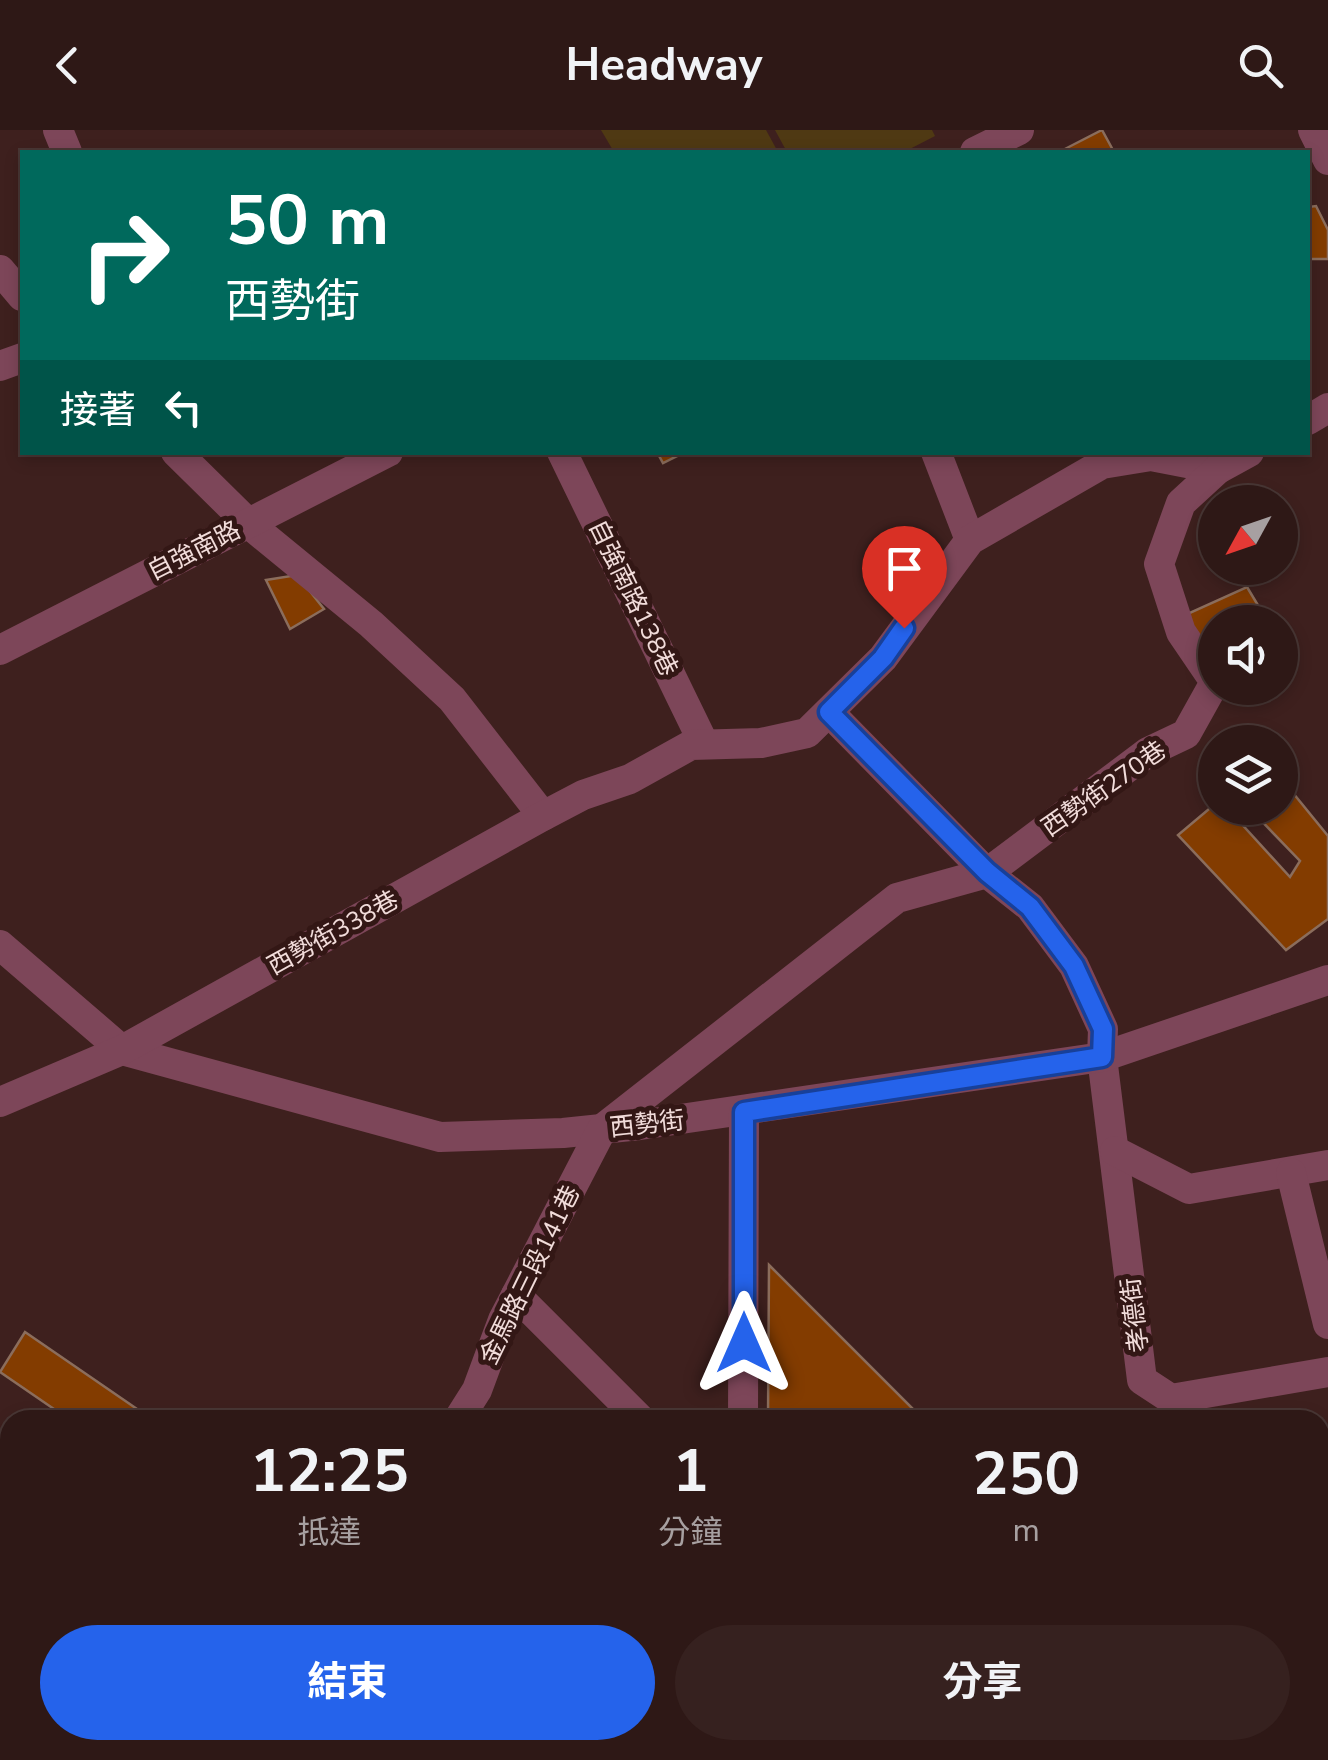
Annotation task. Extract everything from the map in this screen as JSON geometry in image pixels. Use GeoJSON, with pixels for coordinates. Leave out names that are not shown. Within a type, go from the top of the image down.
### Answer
{"type":"FeatureCollection","features":[{"type":"Feature","properties":{"kind":"street"},"geometry":{"type":"LineString","coordinates":[[979,150],[1019,130]]}},
{"type":"Feature","properties":{"kind":"street"},"geometry":{"type":"LineString","coordinates":[[1313,130],[1328,160]]}},
{"type":"Feature","properties":{"kind":"street"},"geometry":{"type":"LineString","coordinates":[[0,270],[20,294]]}},
{"type":"Feature","properties":{"kind":"street"},"geometry":{"type":"LineString","coordinates":[[179,455],[249,524],[371,624],[452,699],[543,816],[583,795],[630,779],[691,744],[761,743],[807,733],[883,658],[970,540],[1102,464],[1151,456],[1214,461]]}},
{"type":"Feature","properties":{"kind":"street","name":"自強南路"},"geometry":{"type":"LineString","coordinates":[[0,650],[382,455]]}},
{"type":"Feature","properties":{"kind":"street","name":"自強南路138巷"},"geometry":{"type":"LineString","coordinates":[[563,455],[704,744]]}},
{"type":"Feature","properties":{"kind":"street"},"geometry":{"type":"LineString","coordinates":[[944,456],[970,540]]}},
{"type":"Feature","properties":{"kind":"street","name":"西勢街270巷"},"geometry":{"type":"LineString","coordinates":[[987,872],[1148,752],[1186,734],[1200,713],[1215,682],[1181,632],[1159,564],[1182,504],[1214,461]]}},
{"type":"Feature","properties":{"kind":"street"},"geometry":{"type":"LineString","coordinates":[[829,712],[987,872],[1030,907],[1074,966],[1103,1029],[1102,1057]]}},
{"type":"Feature","properties":{"kind":"street","name":"西勢街338巷"},"geometry":{"type":"LineString","coordinates":[[0,1102],[122,1050],[543,816]]}},
{"type":"Feature","properties":{"kind":"street"},"geometry":{"type":"LineString","coordinates":[[602,1129],[896,898],[987,872]]}},
{"type":"Feature","properties":{"kind":"street","name":"西勢街"},"geometry":{"type":"LineString","coordinates":[[0,945],[122,1050],[440,1137],[602,1129],[744,1112],[1102,1057],[1328,980]]}},
{"type":"Feature","properties":{"kind":"street","name":"孝德街"},"geometry":{"type":"LineString","coordinates":[[1102,1057],[1142,1380],[1171,1399],[1328,1372]]}},
{"type":"Feature","properties":{"kind":"street"},"geometry":{"type":"LineString","coordinates":[[744,1112],[744,1410]]}},
{"type":"Feature","properties":{"kind":"street","name":"金馬路三段141巷"},"geometry":{"type":"LineString","coordinates":[[464,1410],[477,1390],[516,1295],[602,1129]]}},
{"type":"Feature","properties":{"kind":"street"},"geometry":{"type":"LineString","coordinates":[[1115,1151],[1190,1189],[1328,1165]]}},
{"type":"Feature","properties":{"kind":"street"},"geometry":{"type":"LineString","coordinates":[[1291,1173],[1328,1324]]}},
{"type":"Feature","properties":{"kind":"street"},"geometry":{"type":"LineString","coordinates":[[516,1295],[631,1410]]}},
{"type":"Feature","properties":{"kind":"shaded area"},"geometry":{"type":"Polygon","coordinates":[[[601,130],[766,130],[777,150],[613,150],[601,130]]]}},
{"type":"Feature","properties":{"kind":"shaded area"},"geometry":{"type":"Polygon","coordinates":[[[775,130],[932,130],[935,136],[908,150],[786,150],[775,130]]]}},
{"type":"Feature","properties":{"kind":"building"},"geometry":{"type":"Polygon","coordinates":[[[1102,130],[1113,150],[1063,150],[1102,130]]]}},
{"type":"Feature","properties":{"kind":"building"},"geometry":{"type":"Polygon","coordinates":[[[1316,206],[1328,230],[1328,259],[1310,259],[1310,207],[1316,206]]]}},
{"type":"Feature","properties":{"kind":"building"},"geometry":{"type":"Polygon","coordinates":[[[659,455],[679,455],[663,463],[659,455]]]}},
{"type":"Feature","properties":{"kind":"building"},"geometry":{"type":"Polygon","coordinates":[[[297,575],[324,609],[290,629],[266,580],[297,575]]]}},
{"type":"Feature","properties":{"kind":"building"},"geometry":{"type":"Polygon","coordinates":[[[1247,587],[1258,605],[1207,605],[1247,587]]]}},
{"type":"Feature","properties":{"kind":"building"},"geometry":{"type":"Polygon","coordinates":[[[1198,609],[1198,637],[1185,615],[1198,609]]]}},
{"type":"Feature","properties":{"kind":"building"},"geometry":{"type":"Polygon","coordinates":[[[1298,799],[1328,836],[1328,919],[1286,950],[1178,835],[1198,818],[1198,825],[1243,825],[1290,877],[1300,861],[1265,825],[1298,825],[1298,799]]]}},
{"type":"Feature","properties":{"kind":"building"},"geometry":{"type":"Polygon","coordinates":[[[769,1265],[914,1410],[768,1410],[769,1265]]]}},
{"type":"Feature","properties":{"kind":"building"},"geometry":{"type":"Polygon","coordinates":[[[25,1332],[138,1410],[55,1410],[0,1372],[25,1332]]]}},
{"type":"Feature","properties":{"kind":"route"},"geometry":{"type":"LineString","coordinates":[[744,1343],[744,1112],[1102,1057],[1103,1029],[1074,966],[1030,907],[987,872],[829,712],[883,658],[904,628]]}}]}
